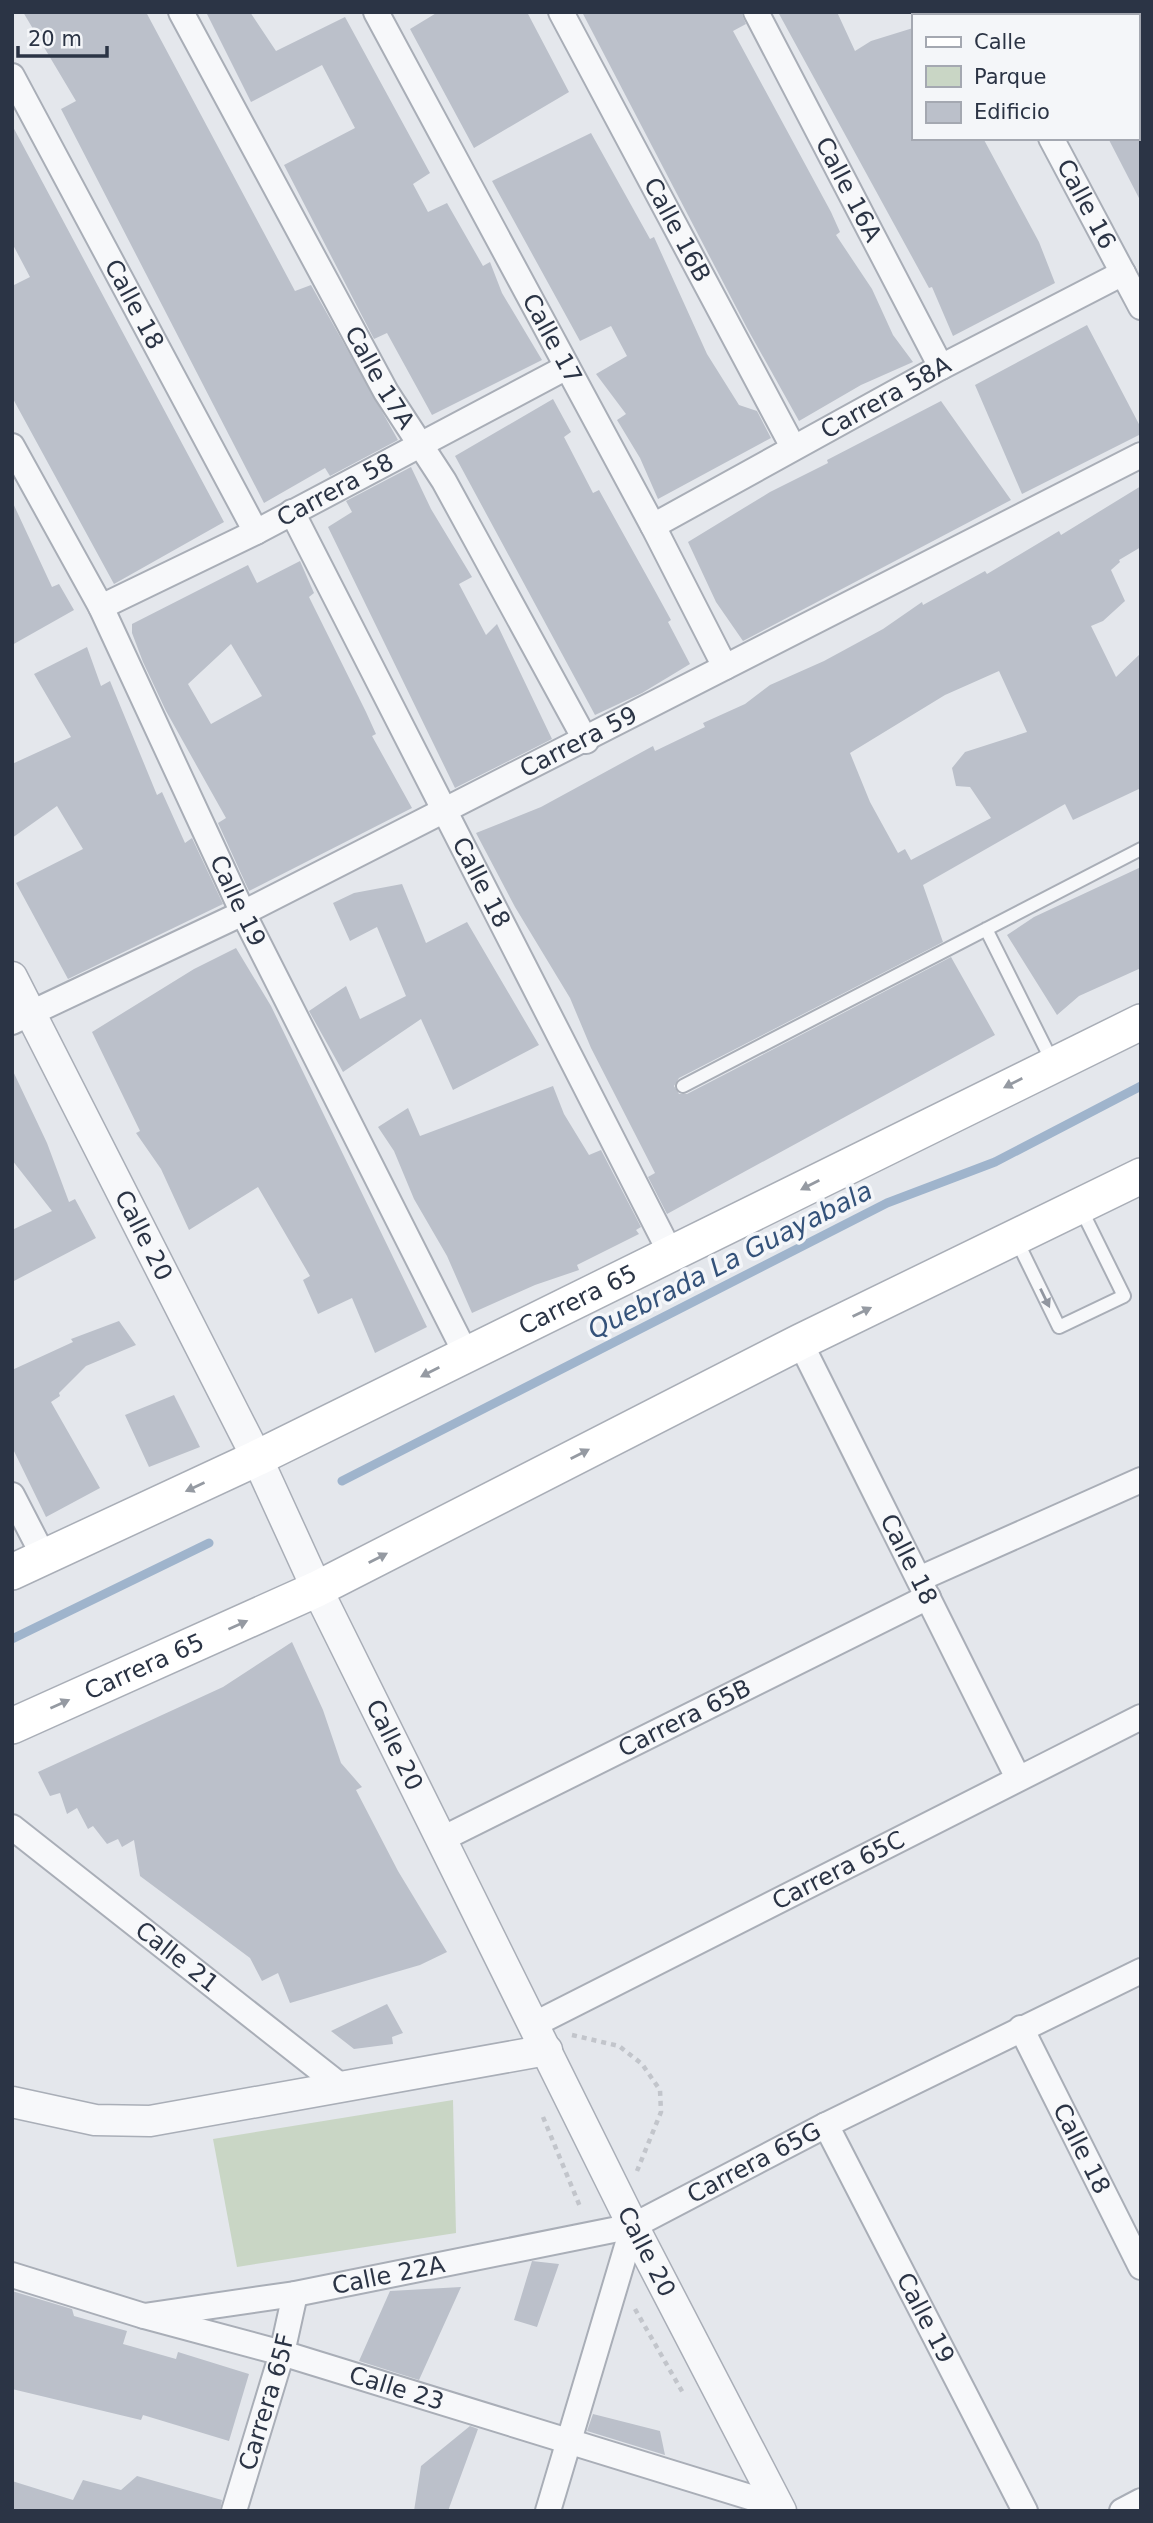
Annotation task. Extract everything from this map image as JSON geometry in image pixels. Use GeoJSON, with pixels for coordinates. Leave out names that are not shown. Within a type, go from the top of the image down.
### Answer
{"type":"FeatureCollection","features":[{"type":"Feature","properties":{"kind":"main road","name":"Carrera 65"},"geometry":{"type":"LineString","coordinates":[[12,1572],[257,1458],[1141,1021]]}},
{"type":"Feature","properties":{"kind":"main road","name":"Carrera 65"},"geometry":{"type":"LineString","coordinates":[[12,1726],[317,1589],[800,1342],[1141,1176]]}},
{"type":"Feature","properties":{"kind":"street","name":"Calle 17A"},"geometry":{"type":"LineString","coordinates":[[181,12],[386,392],[444,481],[586,741]]}},
{"type":"Feature","properties":{"kind":"street","name":"Calle 16B"},"geometry":{"type":"LineString","coordinates":[[561,12],[793,447]]}},
{"type":"Feature","properties":{"kind":"street","name":"Calle 16A"},"geometry":{"type":"LineString","coordinates":[[756,12],[941,367]]}},
{"type":"Feature","properties":{"kind":"street","name":"Calle 17"},"geometry":{"type":"LineString","coordinates":[[383,15],[725,667]]}},
{"type":"Feature","properties":{"kind":"street","name":"Calle 18"},"geometry":{"type":"LineString","coordinates":[[12,76],[256,532]]}},
{"type":"Feature","properties":{"kind":"street","name":"Calle 16"},"geometry":{"type":"LineString","coordinates":[[1052,140],[1141,307]]}},
{"type":"Feature","properties":{"kind":"street","name":"Carrera 58A"},"geometry":{"type":"LineString","coordinates":[[653,526],[941,367],[1123,273]]}},
{"type":"Feature","properties":{"kind":"street","name":"Carrera 58"},"geometry":{"type":"LineString","coordinates":[[102,607],[256,532],[568,367]]}},
{"type":"Feature","properties":{"kind":"street","name":"Calle 19"},"geometry":{"type":"LineString","coordinates":[[12,446],[22,485],[102,607],[243,913],[466,1354]]}},
{"type":"Feature","properties":{"kind":"street","name":"Carrera 59"},"geometry":{"type":"LineString","coordinates":[[21,1018],[243,913],[586,741],[725,667],[1141,455]]}},
{"type":"Feature","properties":{"kind":"street","name":"Calle 18"},"geometry":{"type":"LineString","coordinates":[[292,512],[447,810],[671,1254]]}},
{"type":"Feature","properties":{"kind":"street","name":"Calle 20"},"geometry":{"type":"LineString","coordinates":[[12,977],[21,1018],[257,1458],[317,1589],[442,1839],[551,2036],[633,2226],[780,2509]]}},
{"type":"Feature","properties":{"kind":"street","name":"Calle 18"},"geometry":{"type":"LineString","coordinates":[[800,1342],[1018,1778]]}},
{"type":"Feature","properties":{"kind":"street","name":"Carrera 65B"},"geometry":{"type":"LineString","coordinates":[[442,1839],[923,1588],[1141,1480]]}},
{"type":"Feature","properties":{"kind":"street"},"geometry":{"type":"LineString","coordinates":[[12,1494],[44,1557]]}},
{"type":"Feature","properties":{"kind":"street","name":"Carrera 65C"},"geometry":{"type":"LineString","coordinates":[[551,2036],[1018,1778],[1141,1717]]}},
{"type":"Feature","properties":{"kind":"street","name":"Calle 21"},"geometry":{"type":"LineString","coordinates":[[12,1827],[342,2087]]}},
{"type":"Feature","properties":{"kind":"street","name":"Carrera 65G"},"geometry":{"type":"LineString","coordinates":[[633,2226],[826,2125],[1141,1971]]}},
{"type":"Feature","properties":{"kind":"street","name":"Calle 18"},"geometry":{"type":"LineString","coordinates":[[1021,2028],[1141,2267]]}},
{"type":"Feature","properties":{"kind":"street"},"geometry":{"type":"LineString","coordinates":[[12,2102],[95,2120],[150,2120],[342,2087],[551,2036]]}},
{"type":"Feature","properties":{"kind":"street","name":"Calle 19"},"geometry":{"type":"LineString","coordinates":[[826,2125],[1025,2511]]}},
{"type":"Feature","properties":{"kind":"street"},"geometry":{"type":"LineString","coordinates":[[548,2511],[633,2226]]}},
{"type":"Feature","properties":{"kind":"street","name":"Calle 22A"},"geometry":{"type":"LineString","coordinates":[[144,2316],[296,2294],[633,2226]]}},
{"type":"Feature","properties":{"kind":"street","name":"Calle 23"},"geometry":{"type":"LineString","coordinates":[[12,2275],[144,2316],[282,2353],[780,2509]]}},
{"type":"Feature","properties":{"kind":"street","name":"Carrera 65F"},"geometry":{"type":"LineString","coordinates":[[234,2511],[282,2353],[296,2294]]}},
{"type":"Feature","properties":{"kind":"street"},"geometry":{"type":"LineString","coordinates":[[1122,2511],[1141,2501]]}},
{"type":"Feature","properties":{"kind":"lane"},"geometry":{"type":"LineString","coordinates":[[683,1086],[1141,849]]}},
{"type":"Feature","properties":{"kind":"lane"},"geometry":{"type":"LineString","coordinates":[[986,929],[1053,1063]]}},
{"type":"Feature","properties":{"kind":"lane"},"geometry":{"type":"LineString","coordinates":[[1015,1237],[1059,1327],[1081,1317],[1124,1296],[1080,1206]]}},
{"type":"Feature","properties":{"kind":"path"},"geometry":{"type":"LineString","coordinates":[[551,2036],[619,2046],[642,2064],[660,2090],[661,2112],[633,2181]]}},
{"type":"Feature","properties":{"kind":"green space"},"geometry":{"type":"Polygon","coordinates":[[[453,2100],[456,2233],[237,2267],[213,2139],[453,2100]]]}},
{"type":"Feature","properties":{"kind":"building"},"geometry":{"type":"Polygon","coordinates":[[[23,12],[146,12],[295,291],[311,285],[398,440],[330,476],[325,468],[264,503],[61,109],[76,101],[23,12]]]}},
{"type":"Feature","properties":{"kind":"building"},"geometry":{"type":"Polygon","coordinates":[[[206,12],[250,12],[276,51],[345,17],[430,173],[413,184],[428,212],[447,203],[483,266],[490,262],[502,293],[542,360],[432,415],[387,333],[374,339],[284,165],[355,128],[322,65],[251,102],[206,12]]]}},
{"type":"Feature","properties":{"kind":"building"},"geometry":{"type":"Polygon","coordinates":[[[438,12],[527,12],[569,92],[474,148],[410,29],[438,12]]]}},
{"type":"Feature","properties":{"kind":"building"},"geometry":{"type":"Polygon","coordinates":[[[582,12],[741,12],[746,24],[733,31],[831,212],[840,232],[836,235],[872,289],[893,335],[913,362],[861,385],[799,421],[747,328],[582,12]]]}},
{"type":"Feature","properties":{"kind":"building"},"geometry":{"type":"Polygon","coordinates":[[[778,12],[837,12],[855,51],[871,41],[912,28],[912,140],[984,140],[1039,242],[1055,283],[953,336],[932,287],[929,288],[778,12]]]}},
{"type":"Feature","properties":{"kind":"building"},"geometry":{"type":"Polygon","coordinates":[[[12,125],[224,522],[114,584],[12,397],[12,286],[30,277],[12,243],[12,125]]]}},
{"type":"Feature","properties":{"kind":"building"},"geometry":{"type":"Polygon","coordinates":[[[591,133],[650,239],[654,237],[707,354],[739,405],[757,411],[771,438],[658,499],[640,458],[617,420],[626,414],[596,374],[627,356],[611,326],[580,341],[492,181],[591,133]]]}},
{"type":"Feature","properties":{"kind":"building"},"geometry":{"type":"Polygon","coordinates":[[[1141,138],[1141,202],[1109,140],[1141,138]]]}},
{"type":"Feature","properties":{"kind":"building"},"geometry":{"type":"Polygon","coordinates":[[[1087,325],[1141,428],[1141,434],[1022,494],[975,385],[1087,325]]]}},
{"type":"Feature","properties":{"kind":"building"},"geometry":{"type":"Polygon","coordinates":[[[553,399],[571,432],[564,437],[593,493],[599,490],[654,589],[690,664],[642,693],[595,715],[455,456],[553,399]]]}},
{"type":"Feature","properties":{"kind":"building"},"geometry":{"type":"Polygon","coordinates":[[[941,401],[1011,500],[743,641],[716,602],[688,542],[770,492],[828,463],[827,460],[941,401]]]}},
{"type":"Feature","properties":{"kind":"building"},"geometry":{"type":"Polygon","coordinates":[[[411,467],[431,509],[472,577],[459,584],[486,635],[497,624],[552,739],[455,788],[328,527],[352,512],[346,501],[411,467]]]}},
{"type":"Feature","properties":{"kind":"building"},"geometry":{"type":"Polygon","coordinates":[[[1141,486],[1141,547],[1119,560],[1111,570],[1125,601],[1103,621],[1091,626],[1116,677],[1141,653],[1141,788],[1073,820],[1065,804],[923,885],[943,942],[679,1078],[674,1086],[679,1094],[687,1094],[951,957],[995,1035],[667,1214],[648,1177],[655,1173],[591,1048],[570,998],[515,907],[476,833],[541,807],[653,746],[655,751],[705,727],[703,723],[745,704],[770,685],[824,661],[883,629],[922,602],[923,605],[985,571],[987,574],[1059,531],[1061,535],[1141,486]],[[999,671],[945,695],[850,753],[870,802],[898,853],[905,849],[911,860],[991,818],[970,787],[956,786],[952,768],[965,752],[1027,732],[999,671]]]}},
{"type":"Feature","properties":{"kind":"building"},"geometry":{"type":"Polygon","coordinates":[[[12,501],[52,587],[59,584],[74,610],[12,645],[12,501]]]}},
{"type":"Feature","properties":{"kind":"building"},"geometry":{"type":"Polygon","coordinates":[[[300,561],[314,593],[309,597],[376,734],[372,736],[412,808],[249,891],[218,823],[226,818],[166,711],[143,662],[132,633],[132,624],[248,565],[257,583],[300,561]],[[231,644],[188,684],[211,724],[262,696],[231,644]]]}},
{"type":"Feature","properties":{"kind":"building"},"geometry":{"type":"Polygon","coordinates":[[[87,647],[101,686],[110,681],[157,795],[162,792],[185,843],[192,838],[223,904],[68,979],[16,883],[83,849],[57,806],[12,838],[12,764],[71,737],[34,674],[87,647]]]}},
{"type":"Feature","properties":{"kind":"building"},"geometry":{"type":"Polygon","coordinates":[[[1141,867],[1141,968],[1079,996],[1057,1015],[1007,935],[1034,917],[1141,867]]]}},
{"type":"Feature","properties":{"kind":"building"},"geometry":{"type":"Polygon","coordinates":[[[402,884],[426,943],[467,922],[539,1045],[453,1090],[421,1019],[343,1072],[309,1011],[346,986],[360,1019],[406,996],[377,927],[350,941],[333,903],[354,893],[402,884]]]}},
{"type":"Feature","properties":{"kind":"building"},"geometry":{"type":"Polygon","coordinates":[[[236,948],[271,1006],[427,1327],[375,1353],[352,1298],[318,1314],[303,1280],[310,1276],[258,1187],[189,1230],[161,1169],[136,1133],[140,1131],[92,1032],[194,969],[236,948]]]}},
{"type":"Feature","properties":{"kind":"building"},"geometry":{"type":"Polygon","coordinates":[[[12,1069],[47,1143],[69,1202],[75,1199],[96,1238],[12,1282],[12,1230],[52,1211],[12,1160],[12,1069]]]}},
{"type":"Feature","properties":{"kind":"building"},"geometry":{"type":"Polygon","coordinates":[[[553,1086],[564,1114],[589,1155],[601,1150],[641,1227],[636,1230],[639,1234],[577,1265],[579,1270],[535,1285],[472,1313],[447,1256],[414,1199],[394,1151],[378,1127],[408,1108],[420,1136],[553,1086]]]}},
{"type":"Feature","properties":{"kind":"building"},"geometry":{"type":"Polygon","coordinates":[[[119,1321],[136,1345],[86,1366],[59,1393],[60,1396],[51,1402],[100,1488],[46,1517],[12,1447],[12,1370],[73,1342],[71,1339],[119,1321]]]}},
{"type":"Feature","properties":{"kind":"building"},"geometry":{"type":"Polygon","coordinates":[[[174,1395],[200,1447],[149,1467],[125,1415],[174,1395]]]}},
{"type":"Feature","properties":{"kind":"building"},"geometry":{"type":"Polygon","coordinates":[[[292,1642],[323,1710],[341,1763],[362,1787],[356,1790],[398,1871],[447,1952],[420,1965],[290,2003],[278,1973],[262,1981],[250,1958],[140,1876],[134,1840],[122,1847],[118,1839],[107,1844],[93,1826],[88,1829],[77,1808],[67,1814],[60,1793],[50,1796],[38,1772],[223,1687],[292,1642]]]}},
{"type":"Feature","properties":{"kind":"building"},"geometry":{"type":"Polygon","coordinates":[[[387,2004],[403,2033],[392,2037],[393,2044],[354,2049],[331,2031],[387,2004]]]}},
{"type":"Feature","properties":{"kind":"building"},"geometry":{"type":"Polygon","coordinates":[[[532,2261],[559,2264],[537,2327],[514,2320],[532,2261]]]}},
{"type":"Feature","properties":{"kind":"building"},"geometry":{"type":"Polygon","coordinates":[[[461,2287],[419,2380],[359,2361],[390,2291],[461,2287]]]}},
{"type":"Feature","properties":{"kind":"building"},"geometry":{"type":"Polygon","coordinates":[[[12,2291],[72,2309],[74,2316],[127,2331],[123,2344],[176,2359],[178,2352],[249,2374],[229,2441],[143,2415],[141,2420],[12,2389],[12,2291]]]}},
{"type":"Feature","properties":{"kind":"building"},"geometry":{"type":"Polygon","coordinates":[[[593,2414],[660,2431],[665,2455],[587,2431],[593,2414]]]}},
{"type":"Feature","properties":{"kind":"building"},"geometry":{"type":"Polygon","coordinates":[[[470,2426],[478,2429],[448,2511],[414,2511],[421,2466],[470,2426]]]}},
{"type":"Feature","properties":{"kind":"building"},"geometry":{"type":"Polygon","coordinates":[[[137,2476],[222,2500],[220,2511],[12,2511],[12,2481],[73,2500],[83,2480],[121,2490],[137,2476]]]}},
{"type":"Feature","properties":{"kind":"waterway","name":"Quebrada La Guayabala"},"geometry":{"type":"LineString","coordinates":[[342,1481],[887,1203],[995,1162],[1141,1086]]}},
{"type":"Feature","properties":{"kind":"waterway","name":"Quebrada La Guayabala"},"geometry":{"type":"LineString","coordinates":[[12,1639],[209,1543]]}}]}
